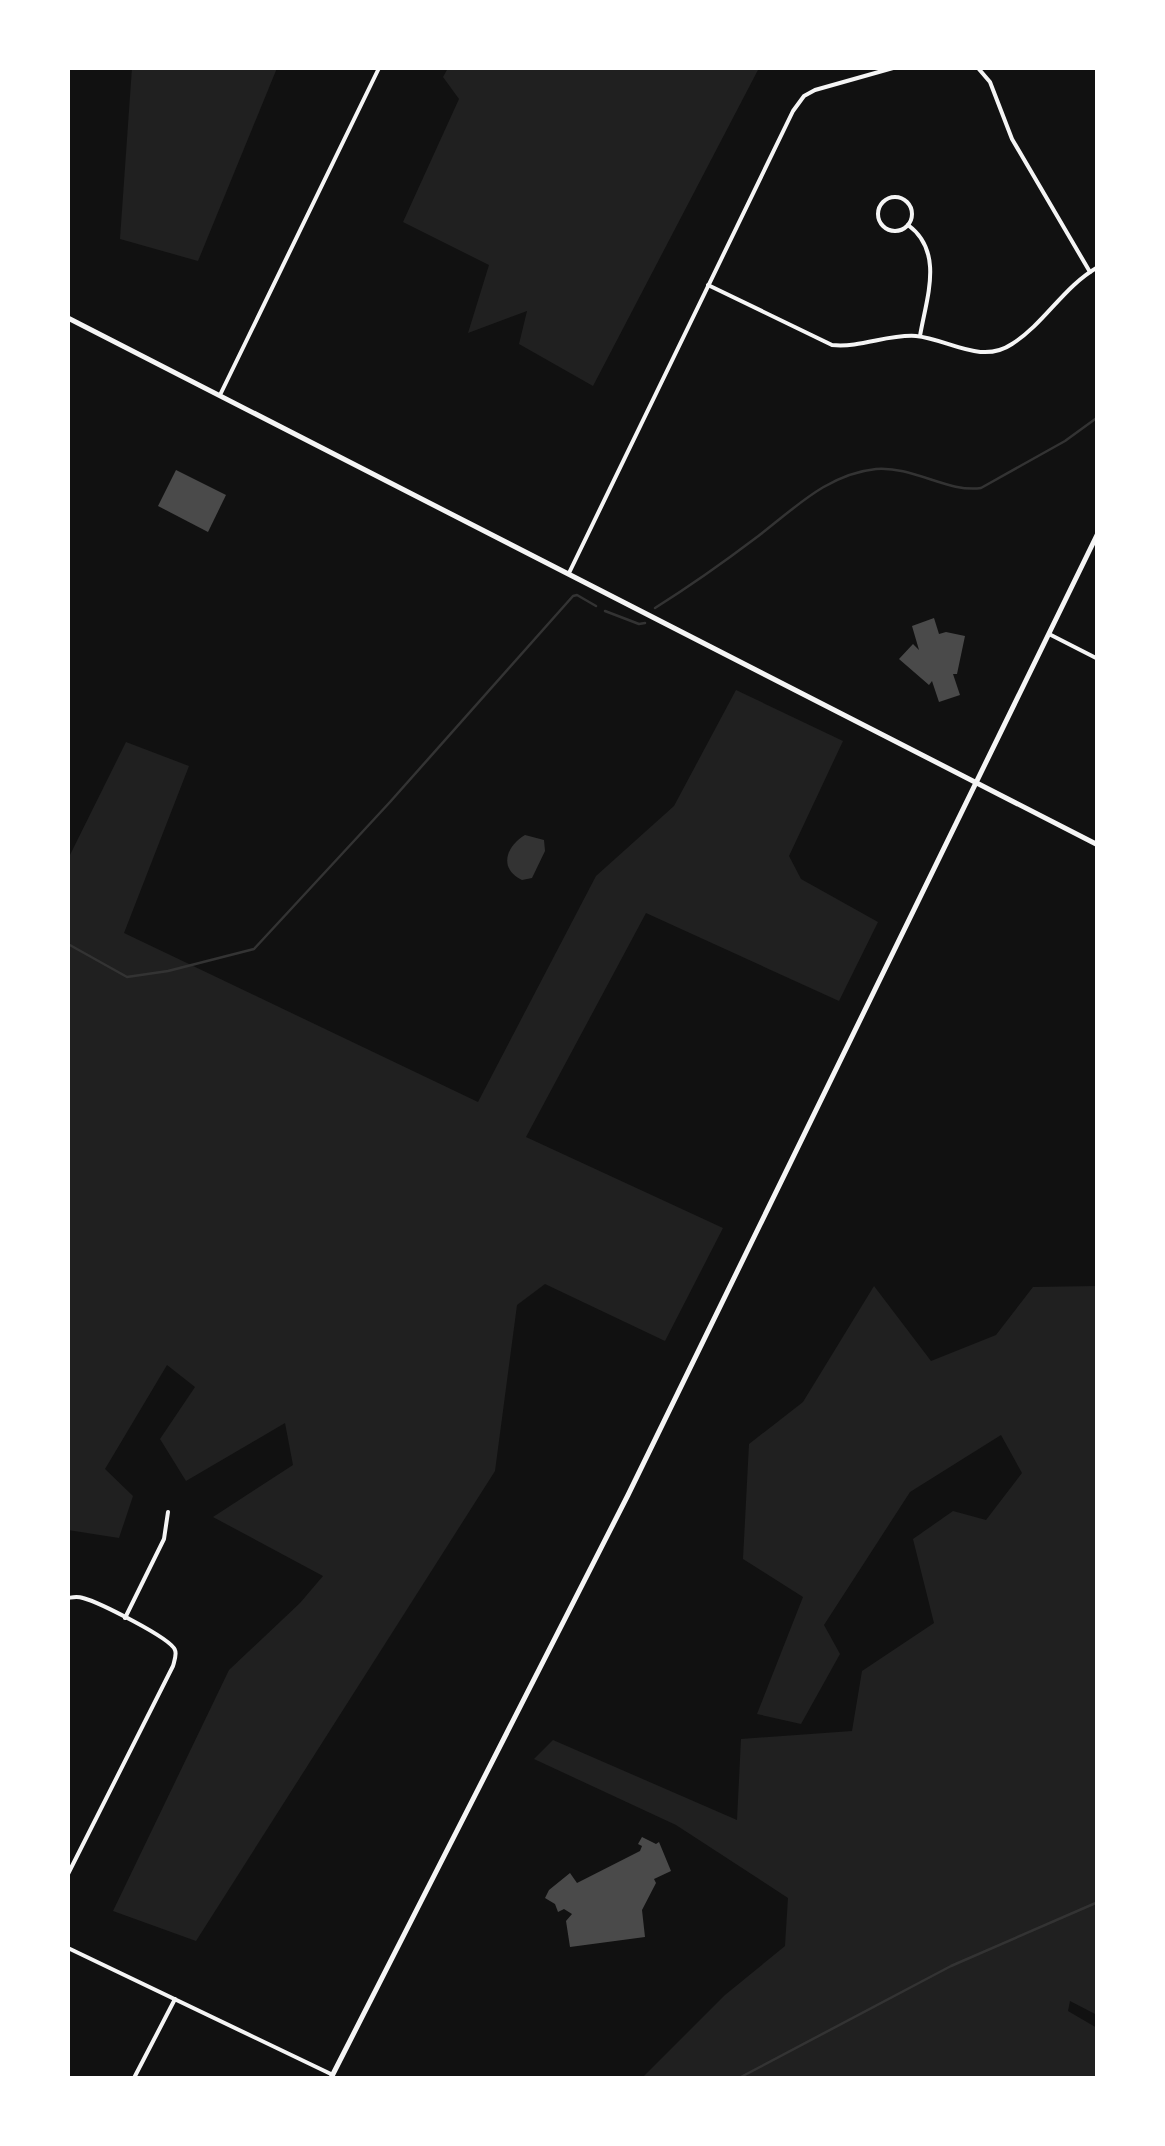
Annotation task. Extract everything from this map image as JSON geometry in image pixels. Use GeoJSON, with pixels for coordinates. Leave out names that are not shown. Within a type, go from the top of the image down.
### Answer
{"type":"FeatureCollection","features":[{"type":"Feature","properties":{"kind":"street"},"geometry":{"type":"LineString","coordinates":[[220,395],[379,68]]}},
{"type":"Feature","properties":{"kind":"street"},"geometry":{"type":"LineString","coordinates":[[569,573],[790,116],[800,101],[821,88],[893,68]]}},
{"type":"Feature","properties":{"kind":"street"},"geometry":{"type":"LineString","coordinates":[[978,68],[990,82],[1012,139],[1090,272]]}},
{"type":"Feature","properties":{"kind":"street"},"geometry":{"type":"LineString","coordinates":[[896,197],[905,200],[912,212],[908,225],[894,231],[882,224],[878,211],[883,202],[896,197]]}},
{"type":"Feature","properties":{"kind":"street"},"geometry":{"type":"LineString","coordinates":[[908,225],[921,238],[931,260],[920,336]]}},
{"type":"Feature","properties":{"kind":"street"},"geometry":{"type":"LineString","coordinates":[[708,285],[832,344],[849,346],[920,336],[976,352],[1002,350],[1018,340],[1070,286],[1098,267]]}},
{"type":"Feature","properties":{"kind":"street"},"geometry":{"type":"LineString","coordinates":[[68,318],[1098,846]]}},
{"type":"Feature","properties":{"kind":"street"},"geometry":{"type":"LineString","coordinates":[[68,1948],[332,2077],[508,1736],[1098,533]]}},
{"type":"Feature","properties":{"kind":"street"},"geometry":{"type":"LineString","coordinates":[[1049,634],[1098,659]]}},
{"type":"Feature","properties":{"kind":"street"},"geometry":{"type":"LineString","coordinates":[[125,1618],[164,1539],[168,1512]]}},
{"type":"Feature","properties":{"kind":"street"},"geometry":{"type":"LineString","coordinates":[[68,1598],[82,1597],[175,1648],[174,1666],[68,1874]]}},
{"type":"Feature","properties":{"kind":"street"},"geometry":{"type":"LineString","coordinates":[[134,2078],[174,1999]]}},
{"type":"Feature","properties":{"kind":"shaded area"},"geometry":{"type":"Polygon","coordinates":[[[132,68],[277,68],[198,261],[120,239],[132,68]]]}},
{"type":"Feature","properties":{"kind":"shaded area"},"geometry":{"type":"Polygon","coordinates":[[[448,68],[759,68],[593,386],[519,344],[527,311],[468,333],[489,265],[403,222],[459,99],[443,77],[448,68]]]}},
{"type":"Feature","properties":{"kind":"shaded area"},"geometry":{"type":"Polygon","coordinates":[[[736,690],[843,741],[789,856],[801,879],[878,922],[839,1001],[646,913],[526,1137],[723,1228],[665,1341],[545,1284],[517,1305],[495,1471],[196,1941],[113,1911],[229,1670],[323,1576],[213,1517],[293,1465],[285,1423],[186,1481],[160,1439],[195,1387],[167,1365],[105,1469],[133,1496],[119,1538],[68,1530],[68,859],[126,742],[189,766],[124,933],[478,1102],[596,876],[674,806],[736,690]]]}},
{"type":"Feature","properties":{"kind":"shaded area"},"geometry":{"type":"Polygon","coordinates":[[[525,835],[544,840],[545,851],[532,878],[522,880],[510,870],[507,858],[525,835]]]}},
{"type":"Feature","properties":{"kind":"shaded area"},"geometry":{"type":"Polygon","coordinates":[[[874,1286],[931,1361],[996,1335],[1033,1287],[1097,1286],[1097,2015],[1070,2001],[1068,2011],[1097,2028],[1097,2078],[642,2078],[725,1995],[785,1946],[788,1898],[676,1825],[534,1759],[553,1740],[737,1820],[741,1739],[852,1731],[862,1671],[934,1623],[913,1539],[953,1511],[986,1520],[1022,1473],[1001,1435],[910,1492],[824,1625],[840,1654],[801,1724],[757,1714],[803,1597],[743,1559],[749,1444],[803,1402],[874,1286]]]}},
{"type":"Feature","properties":{"kind":"building"},"geometry":{"type":"Polygon","coordinates":[[[176,470],[226,495],[208,532],[158,506],[176,470]]]}},
{"type":"Feature","properties":{"kind":"building"},"geometry":{"type":"Polygon","coordinates":[[[934,618],[939,634],[965,636],[957,674],[953,674],[960,695],[939,702],[932,681],[929,685],[899,659],[913,644],[919,650],[912,626],[934,618]]]}},
{"type":"Feature","properties":{"kind":"building"},"geometry":{"type":"Polygon","coordinates":[[[642,1837],[659,1842],[671,1871],[654,1879],[656,1883],[642,1910],[645,1937],[570,1947],[566,1921],[572,1914],[564,1909],[558,1912],[555,1904],[545,1898],[549,1890],[570,1873],[577,1883],[640,1851],[642,1837]]]}},
{"type":"Feature","properties":{"kind":"waterway"},"geometry":{"type":"LineString","coordinates":[[655,608],[732,556],[812,494],[842,478],[890,469],[956,487],[981,488],[1065,441],[1098,417]]}},
{"type":"Feature","properties":{"kind":"waterway"},"geometry":{"type":"LineString","coordinates":[[68,944],[127,977],[254,949],[573,596],[596,606]]}},
{"type":"Feature","properties":{"kind":"waterway"},"geometry":{"type":"LineString","coordinates":[[605,611],[645,623]]}},
{"type":"Feature","properties":{"kind":"waterway"},"geometry":{"type":"LineString","coordinates":[[739,2078],[951,1966],[1098,1902]]}}]}
